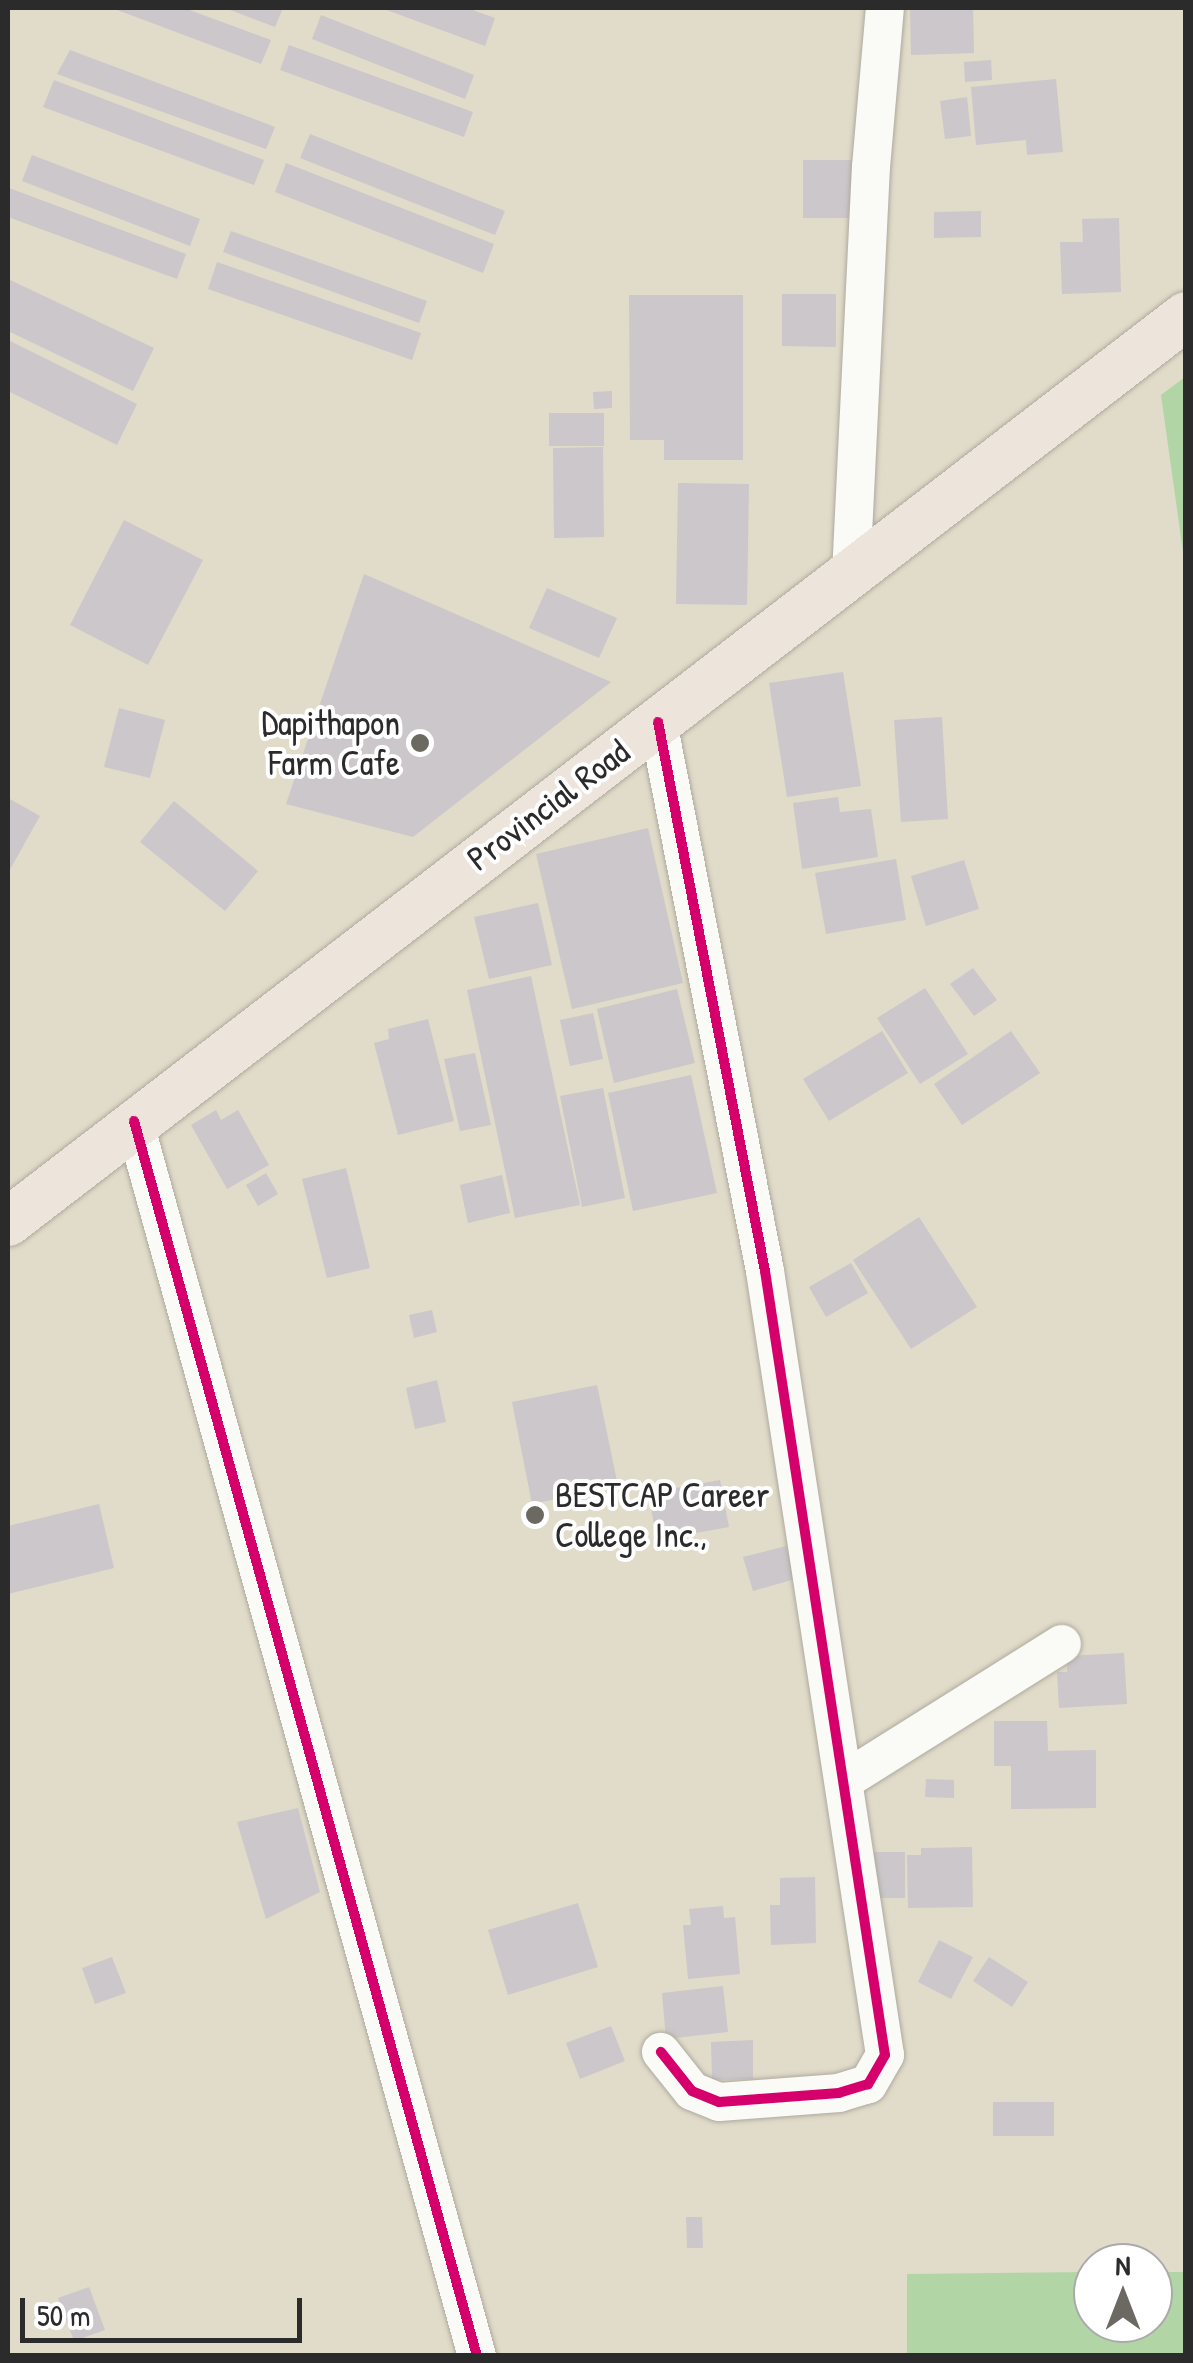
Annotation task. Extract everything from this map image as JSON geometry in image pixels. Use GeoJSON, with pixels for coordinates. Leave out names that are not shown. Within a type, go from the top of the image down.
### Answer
{"type":"FeatureCollection","features":[{"type":"Feature","properties":{"kind":"main road","name":"Provincial Road"},"geometry":{"type":"LineString","coordinates":[[8,1222],[1186,316]]}},
{"type":"Feature","properties":{"kind":"street"},"geometry":{"type":"LineString","coordinates":[[851,575],[871,167],[884,8]]}},
{"type":"Feature","properties":{"kind":"street"},"geometry":{"type":"LineString","coordinates":[[658,722],[765,1271],[885,2056],[868,2084],[838,2093],[719,2102],[692,2091],[661,2052]]}},
{"type":"Feature","properties":{"kind":"street"},"geometry":{"type":"LineString","coordinates":[[134,1122],[477,2356]]}},
{"type":"Feature","properties":{"kind":"street"},"geometry":{"type":"LineString","coordinates":[[845,1780],[1062,1644]]}},
{"type":"Feature","properties":{"kind":"green space"},"geometry":{"type":"Polygon","coordinates":[[[1185,377],[1185,566],[1161,395],[1185,377]]]}},
{"type":"Feature","properties":{"kind":"green space"},"geometry":{"type":"Polygon","coordinates":[[[1073,2272],[1073,2343],[1173,2343],[1173,2272],[1185,2272],[1185,2355],[907,2355],[907,2274],[1073,2272]]]}},
{"type":"Feature","properties":{"kind":"building"},"geometry":{"type":"Polygon","coordinates":[[[112,8],[184,8],[271,40],[261,64],[112,8]]]}},
{"type":"Feature","properties":{"kind":"building"},"geometry":{"type":"Polygon","coordinates":[[[225,8],[283,8],[275,27],[225,8]]]}},
{"type":"Feature","properties":{"kind":"building"},"geometry":{"type":"Polygon","coordinates":[[[381,8],[467,8],[495,18],[485,46],[381,8]]]}},
{"type":"Feature","properties":{"kind":"building"},"geometry":{"type":"Polygon","coordinates":[[[910,8],[973,8],[974,53],[911,55],[910,8]]]}},
{"type":"Feature","properties":{"kind":"building"},"geometry":{"type":"Polygon","coordinates":[[[321,15],[474,75],[465,99],[312,39],[321,15]]]}},
{"type":"Feature","properties":{"kind":"building"},"geometry":{"type":"Polygon","coordinates":[[[289,45],[473,112],[464,137],[280,70],[289,45]]]}},
{"type":"Feature","properties":{"kind":"building"},"geometry":{"type":"Polygon","coordinates":[[[70,50],[275,127],[266,149],[57,74],[70,50]]]}},
{"type":"Feature","properties":{"kind":"building"},"geometry":{"type":"Polygon","coordinates":[[[991,60],[992,80],[965,82],[964,62],[991,60]]]}},
{"type":"Feature","properties":{"kind":"building"},"geometry":{"type":"Polygon","coordinates":[[[1056,79],[1063,152],[1027,155],[1026,140],[976,145],[971,87],[1056,79]]]}},
{"type":"Feature","properties":{"kind":"building"},"geometry":{"type":"Polygon","coordinates":[[[54,80],[264,160],[254,185],[43,107],[54,80]]]}},
{"type":"Feature","properties":{"kind":"building"},"geometry":{"type":"Polygon","coordinates":[[[967,97],[971,136],[945,139],[940,101],[967,97]]]}},
{"type":"Feature","properties":{"kind":"building"},"geometry":{"type":"Polygon","coordinates":[[[310,134],[505,211],[495,235],[300,158],[310,134]]]}},
{"type":"Feature","properties":{"kind":"building"},"geometry":{"type":"Polygon","coordinates":[[[32,155],[200,219],[190,246],[22,181],[32,155]]]}},
{"type":"Feature","properties":{"kind":"building"},"geometry":{"type":"Polygon","coordinates":[[[803,160],[852,160],[852,218],[803,218],[803,160]]]}},
{"type":"Feature","properties":{"kind":"building"},"geometry":{"type":"Polygon","coordinates":[[[286,163],[494,244],[483,273],[275,192],[286,163]]]}},
{"type":"Feature","properties":{"kind":"building"},"geometry":{"type":"Polygon","coordinates":[[[9,188],[186,254],[177,279],[8,217],[9,188]]]}},
{"type":"Feature","properties":{"kind":"building"},"geometry":{"type":"Polygon","coordinates":[[[981,211],[981,237],[934,238],[934,212],[981,211]]]}},
{"type":"Feature","properties":{"kind":"building"},"geometry":{"type":"Polygon","coordinates":[[[1119,218],[1121,292],[1062,294],[1060,242],[1083,242],[1082,219],[1119,218]]]}},
{"type":"Feature","properties":{"kind":"building"},"geometry":{"type":"Polygon","coordinates":[[[231,231],[427,301],[419,323],[223,252],[231,231]]]}},
{"type":"Feature","properties":{"kind":"building"},"geometry":{"type":"Polygon","coordinates":[[[217,262],[421,333],[412,360],[208,289],[217,262]]]}},
{"type":"Feature","properties":{"kind":"building"},"geometry":{"type":"Polygon","coordinates":[[[8,279],[154,348],[133,391],[8,331],[8,279]]]}},
{"type":"Feature","properties":{"kind":"building"},"geometry":{"type":"Polygon","coordinates":[[[782,294],[836,294],[836,347],[782,346],[782,294]]]}},
{"type":"Feature","properties":{"kind":"building"},"geometry":{"type":"Polygon","coordinates":[[[629,295],[743,295],[743,460],[664,460],[664,440],[630,440],[629,295]]]}},
{"type":"Feature","properties":{"kind":"building"},"geometry":{"type":"Polygon","coordinates":[[[8,340],[137,404],[117,445],[8,391],[8,340]]]}},
{"type":"Feature","properties":{"kind":"building"},"geometry":{"type":"Polygon","coordinates":[[[612,391],[612,408],[594,409],[593,392],[612,391]]]}},
{"type":"Feature","properties":{"kind":"building"},"geometry":{"type":"Polygon","coordinates":[[[549,413],[604,413],[604,446],[549,446],[549,413]]]}},
{"type":"Feature","properties":{"kind":"building"},"geometry":{"type":"Polygon","coordinates":[[[603,447],[604,537],[554,538],[553,448],[603,447]]]}},
{"type":"Feature","properties":{"kind":"building"},"geometry":{"type":"Polygon","coordinates":[[[678,483],[749,484],[747,605],[676,604],[678,483]]]}},
{"type":"Feature","properties":{"kind":"building"},"geometry":{"type":"Polygon","coordinates":[[[124,520],[203,560],[148,665],[70,625],[124,520]]]}},
{"type":"Feature","properties":{"kind":"building","name":"Dapithapon Farm Cafe"},"geometry":{"type":"Polygon","coordinates":[[[364,574],[611,682],[413,837],[286,804],[364,574]]]}},
{"type":"Feature","properties":{"kind":"building"},"geometry":{"type":"Polygon","coordinates":[[[547,588],[617,618],[599,658],[529,628],[547,588]]]}},
{"type":"Feature","properties":{"kind":"building"},"geometry":{"type":"Polygon","coordinates":[[[843,672],[861,786],[787,797],[769,683],[843,672]]]}},
{"type":"Feature","properties":{"kind":"building"},"geometry":{"type":"Polygon","coordinates":[[[119,708],[165,720],[150,778],[104,767],[119,708]]]}},
{"type":"Feature","properties":{"kind":"building"},"geometry":{"type":"Polygon","coordinates":[[[942,717],[948,819],[901,822],[894,720],[942,717]]]}},
{"type":"Feature","properties":{"kind":"building"},"geometry":{"type":"Polygon","coordinates":[[[838,797],[840,812],[871,809],[878,857],[802,869],[793,803],[838,797]]]}},
{"type":"Feature","properties":{"kind":"building"},"geometry":{"type":"Polygon","coordinates":[[[8,798],[40,816],[8,873],[8,798]]]}},
{"type":"Feature","properties":{"kind":"building"},"geometry":{"type":"Polygon","coordinates":[[[174,801],[258,871],[225,911],[140,842],[174,801]]]}},
{"type":"Feature","properties":{"kind":"building"},"geometry":{"type":"Polygon","coordinates":[[[648,828],[683,983],[572,1009],[536,854],[648,828]]]}},
{"type":"Feature","properties":{"kind":"building"},"geometry":{"type":"Polygon","coordinates":[[[896,859],[906,920],[826,934],[815,873],[896,859]]]}},
{"type":"Feature","properties":{"kind":"building"},"geometry":{"type":"Polygon","coordinates":[[[964,860],[979,909],[926,926],[911,876],[964,860]]]}},
{"type":"Feature","properties":{"kind":"building"},"geometry":{"type":"Polygon","coordinates":[[[538,903],[552,965],[489,979],[474,917],[538,903]]]}},
{"type":"Feature","properties":{"kind":"building"},"geometry":{"type":"Polygon","coordinates":[[[973,968],[997,1000],[974,1016],[950,984],[973,968]]]}},
{"type":"Feature","properties":{"kind":"building"},"geometry":{"type":"Polygon","coordinates":[[[531,976],[580,1205],[515,1218],[467,990],[531,976]]]}},
{"type":"Feature","properties":{"kind":"building"},"geometry":{"type":"Polygon","coordinates":[[[925,988],[968,1054],[920,1084],[877,1018],[925,988]]]}},
{"type":"Feature","properties":{"kind":"building"},"geometry":{"type":"Polygon","coordinates":[[[677,989],[695,1063],[614,1083],[597,1009],[677,989]]]}},
{"type":"Feature","properties":{"kind":"building"},"geometry":{"type":"Polygon","coordinates":[[[593,1013],[603,1059],[570,1066],[560,1020],[593,1013]]]}},
{"type":"Feature","properties":{"kind":"building"},"geometry":{"type":"Polygon","coordinates":[[[428,1019],[454,1121],[398,1135],[374,1043],[389,1039],[388,1029],[428,1019]]]}},
{"type":"Feature","properties":{"kind":"building"},"geometry":{"type":"Polygon","coordinates":[[[882,1031],[908,1073],[829,1121],[803,1079],[882,1031]]]}},
{"type":"Feature","properties":{"kind":"building"},"geometry":{"type":"Polygon","coordinates":[[[1011,1031],[1040,1073],[962,1125],[934,1084],[1011,1031]]]}},
{"type":"Feature","properties":{"kind":"building"},"geometry":{"type":"Polygon","coordinates":[[[475,1053],[491,1125],[460,1131],[444,1059],[475,1053]]]}},
{"type":"Feature","properties":{"kind":"building"},"geometry":{"type":"Polygon","coordinates":[[[691,1075],[717,1193],[633,1211],[608,1093],[691,1075]]]}},
{"type":"Feature","properties":{"kind":"building"},"geometry":{"type":"Polygon","coordinates":[[[603,1088],[625,1198],[582,1207],[560,1096],[603,1088]]]}},
{"type":"Feature","properties":{"kind":"building"},"geometry":{"type":"Polygon","coordinates":[[[216,1110],[221,1120],[238,1110],[269,1165],[227,1189],[191,1125],[216,1110]]]}},
{"type":"Feature","properties":{"kind":"building"},"geometry":{"type":"Polygon","coordinates":[[[346,1168],[370,1268],[327,1278],[302,1179],[346,1168]]]}},
{"type":"Feature","properties":{"kind":"building"},"geometry":{"type":"Polygon","coordinates":[[[266,1173],[278,1194],[258,1206],[246,1185],[266,1173]]]}},
{"type":"Feature","properties":{"kind":"building"},"geometry":{"type":"Polygon","coordinates":[[[502,1175],[510,1213],[468,1223],[460,1185],[502,1175]]]}},
{"type":"Feature","properties":{"kind":"building"},"geometry":{"type":"Polygon","coordinates":[[[919,1217],[977,1307],[911,1349],[853,1260],[919,1217]]]}},
{"type":"Feature","properties":{"kind":"building"},"geometry":{"type":"Polygon","coordinates":[[[851,1263],[868,1293],[826,1317],[809,1287],[851,1263]]]}},
{"type":"Feature","properties":{"kind":"building"},"geometry":{"type":"Polygon","coordinates":[[[432,1310],[437,1332],[414,1338],[409,1315],[432,1310]]]}},
{"type":"Feature","properties":{"kind":"building"},"geometry":{"type":"Polygon","coordinates":[[[437,1380],[446,1422],[415,1429],[406,1388],[437,1380]]]}},
{"type":"Feature","properties":{"kind":"building"},"geometry":{"type":"Polygon","coordinates":[[[597,1385],[618,1486],[532,1504],[512,1402],[597,1385]]]}},
{"type":"Feature","properties":{"kind":"building"},"geometry":{"type":"Polygon","coordinates":[[[720,1480],[729,1527],[657,1540],[648,1493],[720,1480]]]}},
{"type":"Feature","properties":{"kind":"building"},"geometry":{"type":"Polygon","coordinates":[[[99,1504],[114,1568],[8,1594],[8,1526],[99,1504]]]}},
{"type":"Feature","properties":{"kind":"building"},"geometry":{"type":"Polygon","coordinates":[[[786,1546],[795,1579],[753,1591],[743,1557],[786,1546]]]}},
{"type":"Feature","properties":{"kind":"building"},"geometry":{"type":"Polygon","coordinates":[[[1124,1653],[1127,1704],[1059,1708],[1057,1672],[1067,1672],[1067,1656],[1124,1653]]]}},
{"type":"Feature","properties":{"kind":"building"},"geometry":{"type":"Polygon","coordinates":[[[994,1721],[1047,1721],[1048,1751],[1096,1750],[1096,1808],[1011,1809],[1011,1766],[994,1766],[994,1721]]]}},
{"type":"Feature","properties":{"kind":"building"},"geometry":{"type":"Polygon","coordinates":[[[926,1779],[954,1780],[954,1798],[925,1797],[926,1779]]]}},
{"type":"Feature","properties":{"kind":"building"},"geometry":{"type":"Polygon","coordinates":[[[298,1808],[320,1892],[266,1919],[237,1822],[298,1808]]]}},
{"type":"Feature","properties":{"kind":"building"},"geometry":{"type":"Polygon","coordinates":[[[972,1847],[973,1907],[908,1908],[907,1855],[921,1855],[921,1848],[972,1847]]]}},
{"type":"Feature","properties":{"kind":"building"},"geometry":{"type":"Polygon","coordinates":[[[870,1852],[905,1852],[905,1898],[871,1898],[870,1852]]]}},
{"type":"Feature","properties":{"kind":"building"},"geometry":{"type":"Polygon","coordinates":[[[815,1877],[816,1943],[771,1945],[770,1905],[780,1905],[780,1878],[815,1877]]]}},
{"type":"Feature","properties":{"kind":"building"},"geometry":{"type":"Polygon","coordinates":[[[578,1903],[598,1967],[508,1995],[488,1930],[578,1903]]]}},
{"type":"Feature","properties":{"kind":"building"},"geometry":{"type":"Polygon","coordinates":[[[723,1906],[724,1918],[735,1917],[740,1974],[688,1979],[683,1925],[691,1925],[689,1909],[723,1906]]]}},
{"type":"Feature","properties":{"kind":"building"},"geometry":{"type":"Polygon","coordinates":[[[939,1940],[973,1957],[951,1999],[918,1982],[939,1940]]]}},
{"type":"Feature","properties":{"kind":"building"},"geometry":{"type":"Polygon","coordinates":[[[112,1957],[126,1993],[95,2004],[82,1968],[112,1957]]]}},
{"type":"Feature","properties":{"kind":"building"},"geometry":{"type":"Polygon","coordinates":[[[989,1957],[1028,1982],[1012,2007],[973,1981],[989,1957]]]}},
{"type":"Feature","properties":{"kind":"building"},"geometry":{"type":"Polygon","coordinates":[[[723,1986],[728,2032],[666,2039],[662,1993],[723,1986]]]}},
{"type":"Feature","properties":{"kind":"building"},"geometry":{"type":"Polygon","coordinates":[[[611,2026],[625,2061],[580,2079],[566,2043],[611,2026]]]}},
{"type":"Feature","properties":{"kind":"building"},"geometry":{"type":"Polygon","coordinates":[[[753,2040],[753,2079],[712,2080],[711,2042],[753,2040]]]}},
{"type":"Feature","properties":{"kind":"building"},"geometry":{"type":"Polygon","coordinates":[[[993,2102],[1054,2102],[1054,2136],[993,2136],[993,2102]]]}},
{"type":"Feature","properties":{"kind":"building"},"geometry":{"type":"Polygon","coordinates":[[[686,2217],[702,2217],[703,2248],[687,2248],[686,2217]]]}},
{"type":"Feature","properties":{"kind":"building"},"geometry":{"type":"Polygon","coordinates":[[[89,2287],[105,2330],[74,2341],[58,2298],[89,2287]]]}},
{"type":"Feature","properties":{"kind":"cycle path"},"geometry":{"type":"LineString","coordinates":[[658,722],[765,1271],[885,2055],[868,2084],[839,2093],[719,2102],[692,2091],[661,2052]]}},
{"type":"Feature","properties":{"kind":"cycle path"},"geometry":{"type":"LineString","coordinates":[[134,1121],[477,2356]]}},
{"type":"Feature","properties":{"kind":"place","name":"Dapithapon Farm Cafe"},"geometry":{"type":"Point","coordinates":[420,743]}},
{"type":"Feature","properties":{"kind":"place","name":"BESTCAP Career College Inc.,"},"geometry":{"type":"Point","coordinates":[535,1515]}}]}
